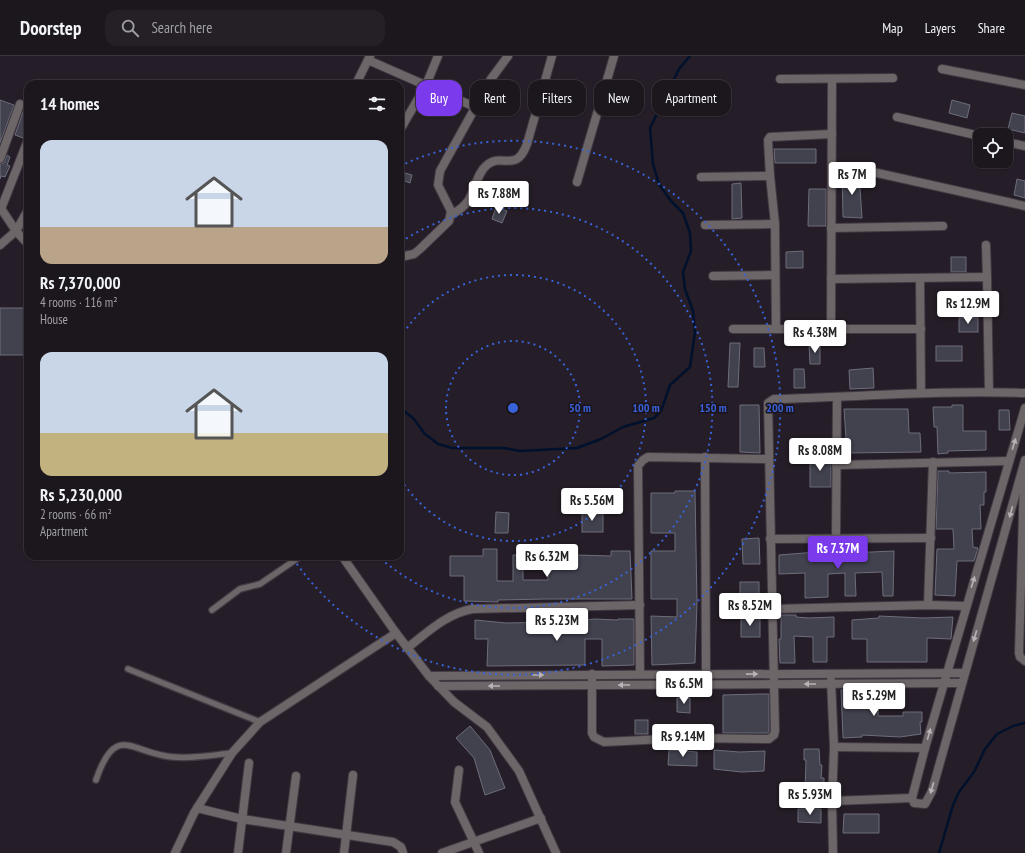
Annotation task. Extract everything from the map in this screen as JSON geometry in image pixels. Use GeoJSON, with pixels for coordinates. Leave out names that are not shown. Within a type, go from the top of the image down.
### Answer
{"type":"FeatureCollection","features":[{"type":"Feature","properties":{"kind":"street"},"geometry":{"type":"LineString","coordinates":[[428,80],[438,56]]}},
{"type":"Feature","properties":{"kind":"street"},"geometry":{"type":"LineString","coordinates":[[490,80],[508,56]]}},
{"type":"Feature","properties":{"kind":"street"},"geometry":{"type":"LineString","coordinates":[[404,256],[414,254],[449,221],[452,215],[462,208],[468,200],[484,167],[489,163],[509,162],[521,156],[527,144],[552,56]]}},
{"type":"Feature","properties":{"kind":"street"},"geometry":{"type":"LineString","coordinates":[[577,182],[614,56]]}},
{"type":"Feature","properties":{"kind":"street"},"geometry":{"type":"LineString","coordinates":[[358,80],[369,58],[416,80]]}},
{"type":"Feature","properties":{"kind":"street"},"geometry":{"type":"LineString","coordinates":[[942,69],[1025,85]]}},
{"type":"Feature","properties":{"kind":"street"},"geometry":{"type":"LineString","coordinates":[[780,79],[893,78]]}},
{"type":"Feature","properties":{"kind":"street"},"geometry":{"type":"LineString","coordinates":[[831,328],[832,79]]}},
{"type":"Feature","properties":{"kind":"street"},"geometry":{"type":"LineString","coordinates":[[404,123],[416,102]]}},
{"type":"Feature","properties":{"kind":"street"},"geometry":{"type":"LineString","coordinates":[[0,159],[20,104]]}},
{"type":"Feature","properties":{"kind":"street"},"geometry":{"type":"LineString","coordinates":[[452,215],[450,207],[439,189],[438,178],[470,116]]}},
{"type":"Feature","properties":{"kind":"street"},"geometry":{"type":"LineString","coordinates":[[897,117],[973,134]]}},
{"type":"Feature","properties":{"kind":"street"},"geometry":{"type":"LineString","coordinates":[[776,329],[774,224],[768,140],[770,137],[832,134]]}},
{"type":"Feature","properties":{"kind":"street"},"geometry":{"type":"LineString","coordinates":[[1013,143],[1025,146]]}},
{"type":"Feature","properties":{"kind":"street"},"geometry":{"type":"LineString","coordinates":[[24,150],[1,208],[16,231],[24,240]]}},
{"type":"Feature","properties":{"kind":"street"},"geometry":{"type":"LineString","coordinates":[[864,170],[1025,206]]}},
{"type":"Feature","properties":{"kind":"street"},"geometry":{"type":"LineString","coordinates":[[701,177],[770,176]]}},
{"type":"Feature","properties":{"kind":"street"},"geometry":{"type":"LineString","coordinates":[[0,246],[16,231],[24,217]]}},
{"type":"Feature","properties":{"kind":"street"},"geometry":{"type":"LineString","coordinates":[[705,225],[774,224]]}},
{"type":"Feature","properties":{"kind":"street"},"geometry":{"type":"LineString","coordinates":[[831,228],[943,226]]}},
{"type":"Feature","properties":{"kind":"street"},"geometry":{"type":"LineString","coordinates":[[986,245],[989,392]]}},
{"type":"Feature","properties":{"kind":"street"},"geometry":{"type":"LineString","coordinates":[[713,276],[775,275]]}},
{"type":"Feature","properties":{"kind":"street"},"geometry":{"type":"LineString","coordinates":[[831,279],[987,277]]}},
{"type":"Feature","properties":{"kind":"street"},"geometry":{"type":"LineString","coordinates":[[920,278],[921,393]]}},
{"type":"Feature","properties":{"kind":"street"},"geometry":{"type":"LineString","coordinates":[[733,329],[921,329]]}},
{"type":"Feature","properties":{"kind":"street"},"geometry":{"type":"LineString","coordinates":[[592,674],[592,733],[594,737],[604,742],[686,738],[769,739],[774,735],[775,731],[775,674],[767,407],[771,401],[921,393],[1025,393]]}},
{"type":"Feature","properties":{"kind":"street"},"geometry":{"type":"LineString","coordinates":[[836,398],[836,539]]}},
{"type":"Feature","properties":{"kind":"street"},"geometry":{"type":"LineString","coordinates":[[1025,408],[965,606],[948,673],[925,748],[912,798],[914,803],[920,805],[925,804],[929,799],[1025,462]]}},
{"type":"Feature","properties":{"kind":"street"},"geometry":{"type":"LineString","coordinates":[[640,674],[638,466],[648,457],[768,459]]}},
{"type":"Feature","properties":{"kind":"street"},"geometry":{"type":"LineString","coordinates":[[705,458],[706,674]]}},
{"type":"Feature","properties":{"kind":"street"},"geometry":{"type":"LineString","coordinates":[[836,465],[1009,461]]}},
{"type":"Feature","properties":{"kind":"street"},"geometry":{"type":"LineString","coordinates":[[928,605],[933,462]]}},
{"type":"Feature","properties":{"kind":"street"},"geometry":{"type":"LineString","coordinates":[[1025,462],[1022,598],[1019,653],[1020,658],[1025,661]]}},
{"type":"Feature","properties":{"kind":"street"},"geometry":{"type":"LineString","coordinates":[[770,540],[931,538]]}},
{"type":"Feature","properties":{"kind":"street"},"geometry":{"type":"LineString","coordinates":[[345,560],[396,633],[429,676],[454,702],[487,727],[519,771],[556,853]]}},
{"type":"Feature","properties":{"kind":"street"},"geometry":{"type":"LineString","coordinates":[[407,648],[448,616],[466,610],[640,605]]}},
{"type":"Feature","properties":{"kind":"street"},"geometry":{"type":"LineString","coordinates":[[773,609],[928,605],[965,606]]}},
{"type":"Feature","properties":{"kind":"street"},"geometry":{"type":"LineString","coordinates":[[175,853],[197,808],[232,753],[260,722],[396,633]]}},
{"type":"Feature","properties":{"kind":"street"},"geometry":{"type":"LineString","coordinates":[[832,673],[831,684],[834,747],[832,802],[833,853]]}},
{"type":"Feature","properties":{"kind":"street"},"geometry":{"type":"LineString","coordinates":[[429,676],[964,673]]}},
{"type":"Feature","properties":{"kind":"street"},"geometry":{"type":"LineString","coordinates":[[438,686],[962,683]]}},
{"type":"Feature","properties":{"kind":"street"},"geometry":{"type":"LineString","coordinates":[[834,747],[925,748]]}},
{"type":"Feature","properties":{"kind":"street"},"geometry":{"type":"LineString","coordinates":[[238,853],[249,763]]}},
{"type":"Feature","properties":{"kind":"street"},"geometry":{"type":"LineString","coordinates":[[459,770],[455,802],[479,853]]}},
{"type":"Feature","properties":{"kind":"street"},"geometry":{"type":"LineString","coordinates":[[344,853],[354,775]]}},
{"type":"Feature","properties":{"kind":"street"},"geometry":{"type":"LineString","coordinates":[[286,853],[296,776]]}},
{"type":"Feature","properties":{"kind":"street"},"geometry":{"type":"LineString","coordinates":[[832,802],[912,798]]}},
{"type":"Feature","properties":{"kind":"street"},"geometry":{"type":"LineString","coordinates":[[197,808],[242,818],[393,842],[401,847],[403,853]]}},
{"type":"Feature","properties":{"kind":"street"},"geometry":{"type":"LineString","coordinates":[[442,853],[541,818]]}},
{"type":"Feature","properties":{"kind":"lane"},"geometry":{"type":"LineString","coordinates":[[212,610],[240,589],[260,584],[295,560]]}},
{"type":"Feature","properties":{"kind":"lane"},"geometry":{"type":"LineString","coordinates":[[128,669],[260,722]]}},
{"type":"Feature","properties":{"kind":"lane"},"geometry":{"type":"LineString","coordinates":[[96,780],[102,760],[111,750],[120,746],[132,745],[161,756],[175,757],[232,753]]}},
{"type":"Feature","properties":{"kind":"building"},"geometry":{"type":"Polygon","coordinates":[[[0,100],[14,105],[0,143],[0,100]]]}},
{"type":"Feature","properties":{"kind":"building"},"geometry":{"type":"Polygon","coordinates":[[[952,100],[970,105],[967,118],[949,113],[952,100]]]}},
{"type":"Feature","properties":{"kind":"building"},"geometry":{"type":"Polygon","coordinates":[[[24,109],[24,137],[15,135],[24,109]]]}},
{"type":"Feature","properties":{"kind":"building"},"geometry":{"type":"Polygon","coordinates":[[[1012,113],[1025,116],[1025,133],[1013,130],[1013,128],[1008,128],[1012,113]]]}},
{"type":"Feature","properties":{"kind":"building"},"geometry":{"type":"Polygon","coordinates":[[[774,149],[816,149],[816,163],[775,163],[774,149]]]}},
{"type":"Feature","properties":{"kind":"building"},"geometry":{"type":"Polygon","coordinates":[[[7,155],[10,157],[7,165],[10,166],[5,177],[1,176],[0,179],[0,164],[4,163],[7,155]]]}},
{"type":"Feature","properties":{"kind":"building"},"geometry":{"type":"Polygon","coordinates":[[[405,173],[412,175],[410,183],[404,181],[405,173]]]}},
{"type":"Feature","properties":{"kind":"building"},"geometry":{"type":"Polygon","coordinates":[[[842,173],[859,173],[862,218],[843,217],[842,173]]]}},
{"type":"Feature","properties":{"kind":"building"},"geometry":{"type":"Polygon","coordinates":[[[1017,179],[1025,181],[1025,198],[1014,195],[1017,179]]]}},
{"type":"Feature","properties":{"kind":"building"},"geometry":{"type":"Polygon","coordinates":[[[741,183],[742,218],[732,219],[732,184],[741,183]]]}},
{"type":"Feature","properties":{"kind":"building"},"geometry":{"type":"Polygon","coordinates":[[[490,187],[501,191],[496,206],[485,201],[490,187]]]}},
{"type":"Feature","properties":{"kind":"building"},"geometry":{"type":"Polygon","coordinates":[[[809,189],[826,189],[826,226],[808,226],[809,189]]]}},
{"type":"Feature","properties":{"kind":"building"},"geometry":{"type":"Polygon","coordinates":[[[496,207],[507,211],[502,223],[492,219],[496,207]]]}},
{"type":"Feature","properties":{"kind":"building"},"geometry":{"type":"Polygon","coordinates":[[[803,251],[803,268],[786,268],[786,252],[803,251]]]}},
{"type":"Feature","properties":{"kind":"building"},"geometry":{"type":"Polygon","coordinates":[[[951,257],[966,257],[966,272],[951,272],[951,257]]]}},
{"type":"Feature","properties":{"kind":"building"},"geometry":{"type":"Polygon","coordinates":[[[0,308],[24,308],[24,355],[0,355],[0,308]]]}},
{"type":"Feature","properties":{"kind":"building"},"geometry":{"type":"Polygon","coordinates":[[[959,318],[978,318],[978,332],[959,332],[959,318]]]}},
{"type":"Feature","properties":{"kind":"building"},"geometry":{"type":"Polygon","coordinates":[[[730,343],[740,343],[738,387],[728,387],[730,343]]]}},
{"type":"Feature","properties":{"kind":"building"},"geometry":{"type":"Polygon","coordinates":[[[809,345],[820,345],[820,364],[810,364],[809,345]]]}},
{"type":"Feature","properties":{"kind":"building"},"geometry":{"type":"Polygon","coordinates":[[[936,346],[962,346],[962,361],[936,361],[936,346]]]}},
{"type":"Feature","properties":{"kind":"building"},"geometry":{"type":"Polygon","coordinates":[[[754,348],[764,348],[765,367],[754,367],[754,348]]]}},
{"type":"Feature","properties":{"kind":"building"},"geometry":{"type":"Polygon","coordinates":[[[873,368],[874,388],[850,389],[849,370],[873,368]]]}},
{"type":"Feature","properties":{"kind":"building"},"geometry":{"type":"Polygon","coordinates":[[[794,369],[804,369],[805,388],[794,388],[794,369]]]}},
{"type":"Feature","properties":{"kind":"building"},"geometry":{"type":"Polygon","coordinates":[[[740,405],[759,405],[760,453],[740,452],[740,405]]]}},
{"type":"Feature","properties":{"kind":"building"},"geometry":{"type":"Polygon","coordinates":[[[952,405],[963,405],[963,431],[986,431],[986,450],[948,451],[948,453],[938,454],[937,427],[934,427],[933,407],[952,407],[952,405]]]}},
{"type":"Feature","properties":{"kind":"building"},"geometry":{"type":"Polygon","coordinates":[[[844,409],[908,409],[909,433],[920,433],[921,452],[847,453],[844,409]]]}},
{"type":"Feature","properties":{"kind":"building"},"geometry":{"type":"Polygon","coordinates":[[[999,410],[1009,410],[1010,430],[999,430],[999,410]]]}},
{"type":"Feature","properties":{"kind":"building"},"geometry":{"type":"Polygon","coordinates":[[[810,456],[831,456],[831,487],[810,487],[810,456]]]}},
{"type":"Feature","properties":{"kind":"building"},"geometry":{"type":"Polygon","coordinates":[[[938,471],[949,471],[949,473],[986,472],[986,492],[984,492],[984,505],[980,505],[981,529],[972,529],[973,547],[978,548],[974,561],[957,561],[955,596],[935,595],[937,549],[954,549],[953,529],[936,529],[938,471]]]}},
{"type":"Feature","properties":{"kind":"building"},"geometry":{"type":"Polygon","coordinates":[[[675,491],[695,491],[697,603],[695,663],[652,665],[651,616],[677,617],[677,599],[651,599],[651,551],[675,551],[675,533],[651,533],[651,493],[675,493],[675,491]]]}},
{"type":"Feature","properties":{"kind":"building"},"geometry":{"type":"Polygon","coordinates":[[[496,512],[509,513],[508,533],[495,533],[496,512]]]}},
{"type":"Feature","properties":{"kind":"building"},"geometry":{"type":"Polygon","coordinates":[[[582,512],[603,512],[603,532],[582,532],[582,512]]]}},
{"type":"Feature","properties":{"kind":"building"},"geometry":{"type":"Polygon","coordinates":[[[759,538],[760,564],[743,564],[742,539],[759,538]]]}},
{"type":"Feature","properties":{"kind":"building"},"geometry":{"type":"Polygon","coordinates":[[[483,549],[497,549],[497,581],[513,581],[513,555],[523,555],[523,580],[548,580],[548,556],[562,556],[562,552],[576,552],[576,555],[611,556],[611,551],[630,551],[632,599],[498,600],[498,602],[464,601],[464,576],[450,576],[450,556],[483,556],[483,549]]]}},
{"type":"Feature","properties":{"kind":"building"},"geometry":{"type":"Polygon","coordinates":[[[894,551],[893,596],[883,596],[882,572],[855,573],[856,596],[845,596],[845,573],[828,574],[828,597],[805,598],[805,573],[779,574],[779,555],[817,552],[827,552],[827,554],[894,551]]]}},
{"type":"Feature","properties":{"kind":"building"},"geometry":{"type":"Polygon","coordinates":[[[740,582],[759,582],[759,602],[740,602],[740,582]]]}},
{"type":"Feature","properties":{"kind":"building"},"geometry":{"type":"Polygon","coordinates":[[[781,615],[796,615],[796,617],[809,618],[834,617],[834,637],[827,637],[827,662],[813,662],[813,637],[794,636],[795,663],[780,663],[779,639],[781,639],[781,615]]]}},
{"type":"Feature","properties":{"kind":"building"},"geometry":{"type":"Polygon","coordinates":[[[879,616],[923,618],[953,617],[951,639],[927,638],[927,662],[867,662],[867,639],[852,639],[852,620],[879,618],[879,616]]]}},
{"type":"Feature","properties":{"kind":"building"},"geometry":{"type":"Polygon","coordinates":[[[741,617],[760,617],[760,637],[741,637],[741,617]]]}},
{"type":"Feature","properties":{"kind":"building"},"geometry":{"type":"Polygon","coordinates":[[[594,619],[634,619],[634,665],[602,666],[602,639],[585,639],[585,665],[487,666],[488,639],[475,639],[475,620],[506,623],[568,622],[594,619]]]}},
{"type":"Feature","properties":{"kind":"building"},"geometry":{"type":"Polygon","coordinates":[[[841,690],[879,691],[878,716],[903,716],[903,712],[922,712],[922,722],[920,722],[921,734],[900,737],[862,735],[862,737],[843,738],[841,690]]]}},
{"type":"Feature","properties":{"kind":"building"},"geometry":{"type":"Polygon","coordinates":[[[769,694],[769,732],[723,733],[723,695],[769,694]]]}},
{"type":"Feature","properties":{"kind":"building"},"geometry":{"type":"Polygon","coordinates":[[[677,698],[690,698],[690,713],[677,712],[677,698]]]}},
{"type":"Feature","properties":{"kind":"building"},"geometry":{"type":"Polygon","coordinates":[[[635,720],[648,720],[648,734],[635,734],[635,720]]]}},
{"type":"Feature","properties":{"kind":"building"},"geometry":{"type":"Polygon","coordinates":[[[470,726],[490,750],[505,788],[485,795],[474,758],[456,738],[470,726]]]}},
{"type":"Feature","properties":{"kind":"building"},"geometry":{"type":"Polygon","coordinates":[[[804,749],[819,749],[820,765],[822,765],[821,778],[824,778],[824,791],[805,792],[806,760],[804,760],[804,749]]]}},
{"type":"Feature","properties":{"kind":"building"},"geometry":{"type":"Polygon","coordinates":[[[669,750],[697,752],[697,766],[668,765],[669,750]]]}},
{"type":"Feature","properties":{"kind":"building"},"geometry":{"type":"Polygon","coordinates":[[[714,750],[739,752],[765,751],[764,771],[741,772],[714,769],[714,750]]]}},
{"type":"Feature","properties":{"kind":"building"},"geometry":{"type":"Polygon","coordinates":[[[798,809],[821,809],[821,823],[798,822],[798,809]]]}},
{"type":"Feature","properties":{"kind":"building"},"geometry":{"type":"Polygon","coordinates":[[[844,814],[879,814],[879,833],[843,833],[844,814]]]}},
{"type":"Feature","properties":{"kind":"waterway"},"geometry":{"type":"LineString","coordinates":[[404,411],[413,418],[425,434],[438,444],[452,448],[504,448],[520,451],[577,448],[601,439],[623,427],[654,418],[661,411],[670,385],[690,367],[695,332],[693,311],[685,289],[683,272],[691,251],[690,233],[683,213],[670,200],[659,184],[653,164],[650,128],[679,69],[690,56]]}},
{"type":"Feature","properties":{"kind":"waterway"},"geometry":{"type":"LineString","coordinates":[[939,853],[953,805],[959,792],[974,772],[985,749],[997,734],[1013,726],[1025,723]]}}]}
